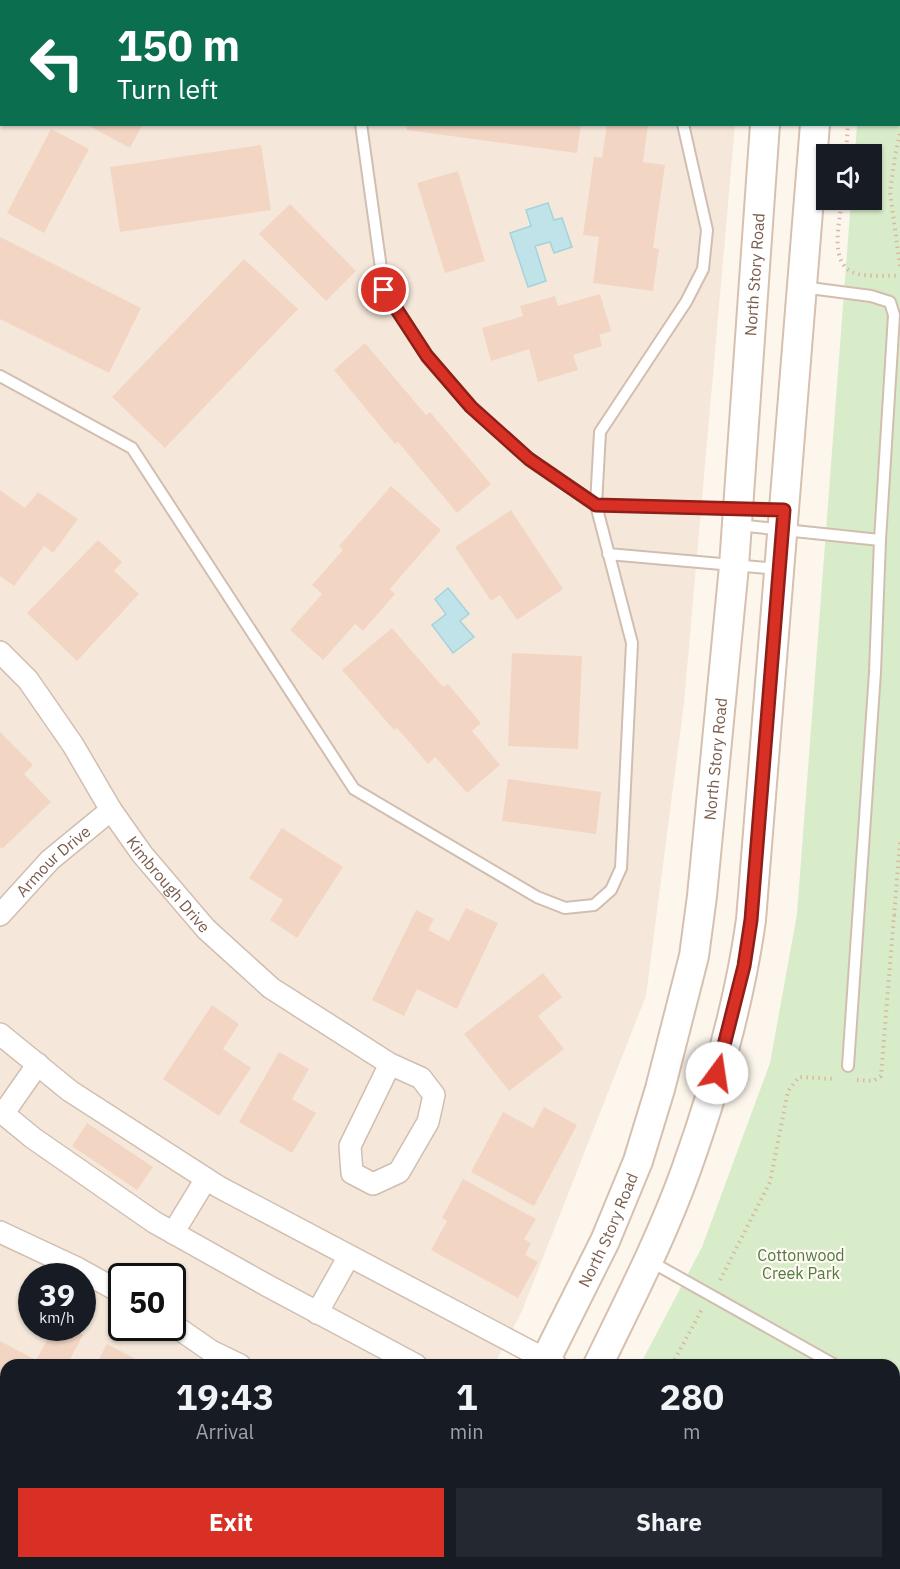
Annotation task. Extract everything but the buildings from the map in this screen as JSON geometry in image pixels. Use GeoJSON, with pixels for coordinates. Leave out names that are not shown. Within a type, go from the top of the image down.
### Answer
{"type":"FeatureCollection","features":[{"type":"Feature","properties":{"kind":"main road","name":"North Story Road"},"geometry":{"type":"LineString","coordinates":[[550,1359],[605,1241],[638,1161],[657,1100],[694,956],[702,896],[734,566],[765,126]]}},
{"type":"Feature","properties":{"kind":"main road"},"geometry":{"type":"LineString","coordinates":[[601,1359],[648,1259],[685,1171],[717,1073],[744,966],[751,920],[814,126]]}},
{"type":"Feature","properties":{"kind":"main road"},"geometry":{"type":"LineString","coordinates":[[605,1241],[648,1259]]}},
{"type":"Feature","properties":{"kind":"street","name":"Kimbrough Drive"},"geometry":{"type":"LineString","coordinates":[[0,652],[28,680],[73,745],[111,810],[142,854],[206,929],[271,988],[390,1064],[421,1078],[434,1095],[428,1122],[399,1172],[373,1184],[352,1173],[350,1146],[390,1064]]}},
{"type":"Feature","properties":{"kind":"street","name":"Armour Drive"},"geometry":{"type":"LineString","coordinates":[[0,915],[50,860],[111,810]]}},
{"type":"Feature","properties":{"kind":"street"},"geometry":{"type":"LineString","coordinates":[[0,1034],[70,1091],[206,1179],[541,1359]]}},
{"type":"Feature","properties":{"kind":"street"},"geometry":{"type":"LineString","coordinates":[[38,1065],[2,1112],[33,1138],[154,1222],[405,1359]]}},
{"type":"Feature","properties":{"kind":"street"},"geometry":{"type":"LineString","coordinates":[[173,1233],[206,1179]]}},
{"type":"Feature","properties":{"kind":"street"},"geometry":{"type":"LineString","coordinates":[[0,1232],[108,1285]]}},
{"type":"Feature","properties":{"kind":"street"},"geometry":{"type":"LineString","coordinates":[[317,1313],[350,1256]]}},
{"type":"Feature","properties":{"kind":"street"},"geometry":{"type":"LineString","coordinates":[[186,1337],[208,1358]]}},
{"type":"Feature","properties":{"kind":"lane"},"geometry":{"type":"LineString","coordinates":[[362,126],[384,290],[427,356],[471,407],[529,459],[596,505],[783,520],[880,540]]}},
{"type":"Feature","properties":{"kind":"lane"},"geometry":{"type":"LineString","coordinates":[[0,376],[132,448],[354,789],[537,897],[565,908],[594,905],[611,890],[621,868],[633,643],[596,505],[600,432],[686,302],[704,269],[708,230],[683,126]]}},
{"type":"Feature","properties":{"kind":"lane"},"geometry":{"type":"LineString","coordinates":[[801,287],[890,302],[894,315],[880,540],[875,672],[848,1066]]}},
{"type":"Feature","properties":{"kind":"lane"},"geometry":{"type":"LineString","coordinates":[[737,518],[783,520]]}},
{"type":"Feature","properties":{"kind":"lane"},"geometry":{"type":"LineString","coordinates":[[608,554],[779,569]]}},
{"type":"Feature","properties":{"kind":"lane"},"geometry":{"type":"LineString","coordinates":[[648,1259],[824,1359]]}},
{"type":"Feature","properties":{"kind":"path"},"geometry":{"type":"LineString","coordinates":[[847,144],[848,126]]}},
{"type":"Feature","properties":{"kind":"path"},"geometry":{"type":"LineString","coordinates":[[900,134],[890,192],[900,266]]}},
{"type":"Feature","properties":{"kind":"path"},"geometry":{"type":"LineString","coordinates":[[841,210],[837,254],[843,266],[856,274],[900,276]]}},
{"type":"Feature","properties":{"kind":"path"},"geometry":{"type":"LineString","coordinates":[[852,1080],[873,1081],[881,1076],[900,842]]}},
{"type":"Feature","properties":{"kind":"path"},"geometry":{"type":"LineString","coordinates":[[894,915],[900,916]]}},
{"type":"Feature","properties":{"kind":"path"},"geometry":{"type":"LineString","coordinates":[[675,1359],[770,1182],[788,1091],[799,1077],[841,1079]]}},
{"type":"Feature","properties":{"kind":"shaded area"},"geometry":{"type":"Polygon","coordinates":[[[0,126],[735,126],[684,703],[646,996],[522,1311],[497,1359],[0,1359],[0,126]]]}},
{"type":"Feature","properties":{"kind":"green space","name":"Cottonwood Creek Park"},"geometry":{"type":"Polygon","coordinates":[[[857,126],[900,126],[900,1359],[643,1359],[702,1247],[770,1063],[797,914],[850,210],[882,210],[882,144],[856,144],[857,126]]]}},
{"type":"Feature","properties":{"kind":"water"},"geometry":{"type":"Polygon","coordinates":[[[548,203],[554,220],[562,218],[572,247],[554,253],[550,242],[535,246],[546,281],[528,287],[510,233],[531,226],[526,210],[548,203]]]}},
{"type":"Feature","properties":{"kind":"water"},"geometry":{"type":"Polygon","coordinates":[[[448,588],[469,614],[460,621],[474,637],[453,653],[432,625],[446,614],[435,599],[448,588]]]}},
{"type":"Feature","properties":{"kind":"route"},"geometry":{"type":"LineString","coordinates":[[384,290],[427,356],[471,407],[529,459],[596,505],[784,510],[751,920],[744,966],[717,1073]]}}]}
